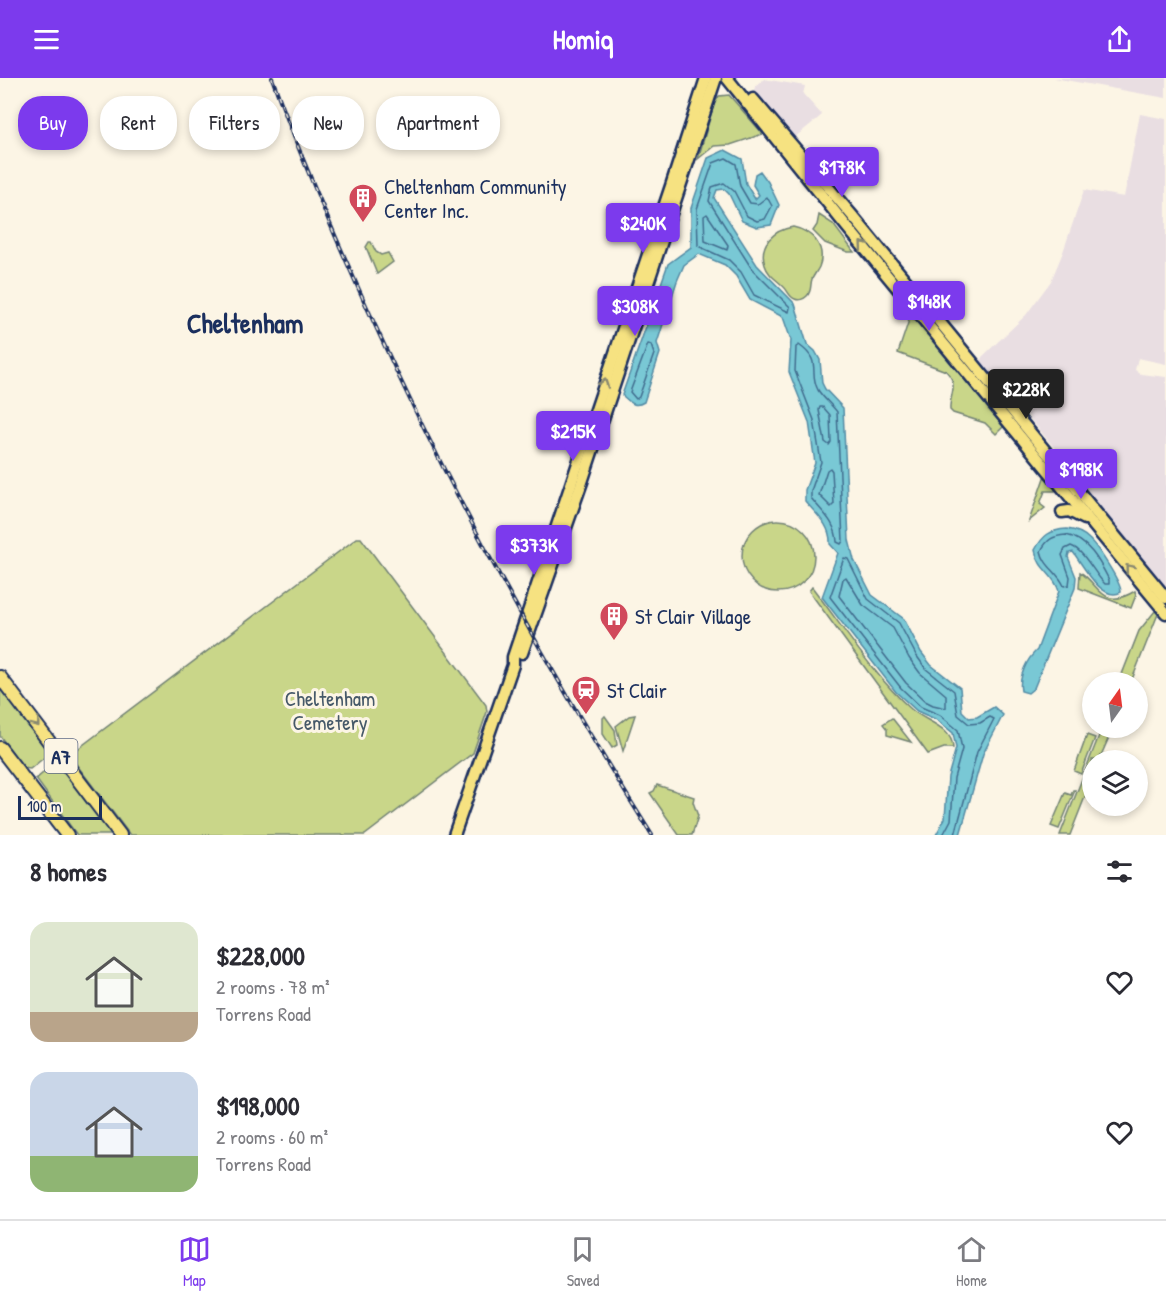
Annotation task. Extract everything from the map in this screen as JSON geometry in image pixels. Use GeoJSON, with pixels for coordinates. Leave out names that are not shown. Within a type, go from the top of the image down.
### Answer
{"type":"FeatureCollection","features":[{"type":"Feature","properties":{"kind":"highway","name":"A7"},"geometry":{"type":"LineString","coordinates":[[0,677],[120,835]]}},
{"type":"Feature","properties":{"kind":"highway","name":"A7"},"geometry":{"type":"LineString","coordinates":[[0,748],[67,835]]}},
{"type":"Feature","properties":{"kind":"main road"},"geometry":{"type":"LineString","coordinates":[[454,835],[513,665],[513,657],[706,78]]}},
{"type":"Feature","properties":{"kind":"main road"},"geometry":{"type":"LineString","coordinates":[[513,665],[519,659],[527,640],[564,534],[714,83],[732,81],[1166,598]]}},
{"type":"Feature","properties":{"kind":"main road"},"geometry":{"type":"LineString","coordinates":[[818,183],[1166,613]]}},
{"type":"Feature","properties":{"kind":"main road"},"geometry":{"type":"LineString","coordinates":[[1062,512],[1076,514],[1091,522]]}},
{"type":"Feature","properties":{"kind":"shaded area"},"geometry":{"type":"Polygon","coordinates":[[[1054,78],[1166,78],[1166,98],[1054,78]]]}},
{"type":"Feature","properties":{"kind":"shaded area"},"geometry":{"type":"Polygon","coordinates":[[[764,79],[805,86],[803,94],[822,115],[794,138],[754,90],[764,79]]]}},
{"type":"Feature","properties":{"kind":"shaded area"},"geometry":{"type":"Polygon","coordinates":[[[1140,114],[1166,119],[1166,364],[1138,358],[1135,370],[1141,374],[1166,377],[1166,588],[1095,502],[1066,462],[981,362],[982,357],[1026,315],[1051,281],[1084,190],[1124,197],[1140,114]]]}},
{"type":"Feature","properties":{"kind":"green space"},"geometry":{"type":"Polygon","coordinates":[[[729,95],[763,134],[730,145],[714,146],[698,159],[714,104],[719,96],[729,95]]]}},
{"type":"Feature","properties":{"kind":"green space"},"geometry":{"type":"Polygon","coordinates":[[[819,215],[833,224],[854,252],[825,243],[813,231],[819,215]]]}},
{"type":"Feature","properties":{"kind":"green space"},"geometry":{"type":"Polygon","coordinates":[[[793,227],[812,236],[821,253],[821,260],[812,279],[810,292],[800,300],[791,297],[770,274],[763,257],[769,239],[780,231],[793,227]]]}},
{"type":"Feature","properties":{"kind":"green space"},"geometry":{"type":"Polygon","coordinates":[[[369,242],[381,255],[388,253],[393,262],[377,274],[366,247],[369,242]]]}},
{"type":"Feature","properties":{"kind":"green space"},"geometry":{"type":"Polygon","coordinates":[[[911,314],[1004,426],[996,434],[985,423],[950,410],[953,386],[946,371],[898,353],[911,314]]]}},
{"type":"Feature","properties":{"kind":"green space"},"geometry":{"type":"Polygon","coordinates":[[[1045,475],[1055,491],[1045,491],[1040,504],[1045,508],[1029,521],[1045,475]]]}},
{"type":"Feature","properties":{"kind":"green space"},"geometry":{"type":"Polygon","coordinates":[[[785,520],[804,530],[812,542],[814,556],[812,570],[804,582],[792,590],[771,592],[752,582],[744,570],[742,549],[752,530],[764,522],[785,520]]]}},
{"type":"Feature","properties":{"kind":"green space","name":"Cheltenham Cemetery"},"geometry":{"type":"Polygon","coordinates":[[[357,538],[361,538],[486,705],[487,712],[473,753],[365,835],[130,835],[70,756],[71,754],[357,538]]]}},
{"type":"Feature","properties":{"kind":"green space"},"geometry":{"type":"Polygon","coordinates":[[[1080,572],[1108,597],[1124,596],[1135,591],[1136,595],[1131,608],[1079,588],[1080,572]]]}},
{"type":"Feature","properties":{"kind":"green space"},"geometry":{"type":"Polygon","coordinates":[[[812,587],[885,682],[917,714],[943,729],[948,734],[953,748],[944,748],[928,754],[809,591],[812,587]]]}},
{"type":"Feature","properties":{"kind":"green space"},"geometry":{"type":"Polygon","coordinates":[[[1155,611],[1158,614],[1135,672],[1123,672],[1139,631],[1155,611]]]}},
{"type":"Feature","properties":{"kind":"green space"},"geometry":{"type":"Polygon","coordinates":[[[0,689],[50,753],[30,769],[24,768],[0,736],[0,689]]]}},
{"type":"Feature","properties":{"kind":"green space"},"geometry":{"type":"Polygon","coordinates":[[[635,715],[623,751],[616,726],[629,716],[635,715]]]}},
{"type":"Feature","properties":{"kind":"green space"},"geometry":{"type":"Polygon","coordinates":[[[605,716],[615,730],[617,745],[612,748],[603,734],[605,716]]]}},
{"type":"Feature","properties":{"kind":"green space"},"geometry":{"type":"Polygon","coordinates":[[[892,718],[911,742],[887,735],[887,729],[883,724],[892,718]]]}},
{"type":"Feature","properties":{"kind":"green space"},"geometry":{"type":"Polygon","coordinates":[[[1086,738],[1095,738],[1090,750],[1082,750],[1081,774],[1074,771],[1086,738]]]}},
{"type":"Feature","properties":{"kind":"green space"},"geometry":{"type":"Polygon","coordinates":[[[1098,738],[1109,738],[1103,750],[1093,750],[1098,738]]]}},
{"type":"Feature","properties":{"kind":"green space"},"geometry":{"type":"Polygon","coordinates":[[[54,764],[60,766],[112,835],[77,835],[36,779],[54,764]]]}},
{"type":"Feature","properties":{"kind":"green space"},"geometry":{"type":"Polygon","coordinates":[[[1082,779],[1082,804],[1070,835],[1060,835],[1082,779]]]}},
{"type":"Feature","properties":{"kind":"green space"},"geometry":{"type":"Polygon","coordinates":[[[657,785],[694,797],[693,802],[698,816],[692,835],[679,835],[650,793],[657,785]]]}},
{"type":"Feature","properties":{"kind":"green space"},"geometry":{"type":"Polygon","coordinates":[[[1075,790],[1059,829],[1051,826],[1065,793],[1071,795],[1075,790]]]}},
{"type":"Feature","properties":{"kind":"water"},"geometry":{"type":"Polygon","coordinates":[[[725,150],[742,159],[746,184],[755,199],[759,195],[753,185],[755,174],[760,171],[779,205],[771,225],[757,227],[742,221],[729,194],[724,189],[717,190],[714,198],[757,265],[795,304],[807,344],[820,360],[822,383],[843,408],[849,540],[854,560],[872,595],[904,619],[921,652],[931,665],[960,688],[962,711],[969,718],[977,717],[994,707],[1003,715],[983,754],[960,835],[936,835],[945,818],[948,777],[956,748],[953,733],[937,720],[917,711],[896,692],[822,597],[838,553],[830,544],[825,525],[805,501],[805,490],[815,463],[809,422],[789,372],[791,340],[783,317],[750,300],[736,276],[725,265],[699,254],[684,265],[677,281],[657,343],[660,353],[644,402],[635,404],[622,395],[668,264],[691,247],[691,208],[708,158],[725,150]]]}},
{"type":"Feature","properties":{"kind":"water"},"geometry":{"type":"Polygon","coordinates":[[[1067,529],[1082,533],[1093,543],[1113,573],[1121,592],[1114,594],[1100,588],[1073,552],[1069,553],[1068,557],[1076,577],[1075,588],[1034,688],[1028,693],[1021,691],[1022,674],[1037,650],[1059,591],[1040,563],[1035,550],[1048,534],[1067,529]]]}},
{"type":"Feature","properties":{"kind":"railway"},"geometry":{"type":"LineString","coordinates":[[272,78],[334,233],[437,456],[540,648],[652,835]]}},
{"type":"Feature","properties":{"kind":"place","name":"Cheltenham Community Center Inc."},"geometry":{"type":"Point","coordinates":[363,224]}},
{"type":"Feature","properties":{"kind":"place","name":"St Clair Village"},"geometry":{"type":"Point","coordinates":[614,642]}},
{"type":"Feature","properties":{"kind":"place","name":"St Clair"},"geometry":{"type":"Point","coordinates":[586,716]}},
{"type":"Feature","properties":{"kind":"district","name":"Cheltenham"},"geometry":{"type":"Point","coordinates":[245,323]}}]}
